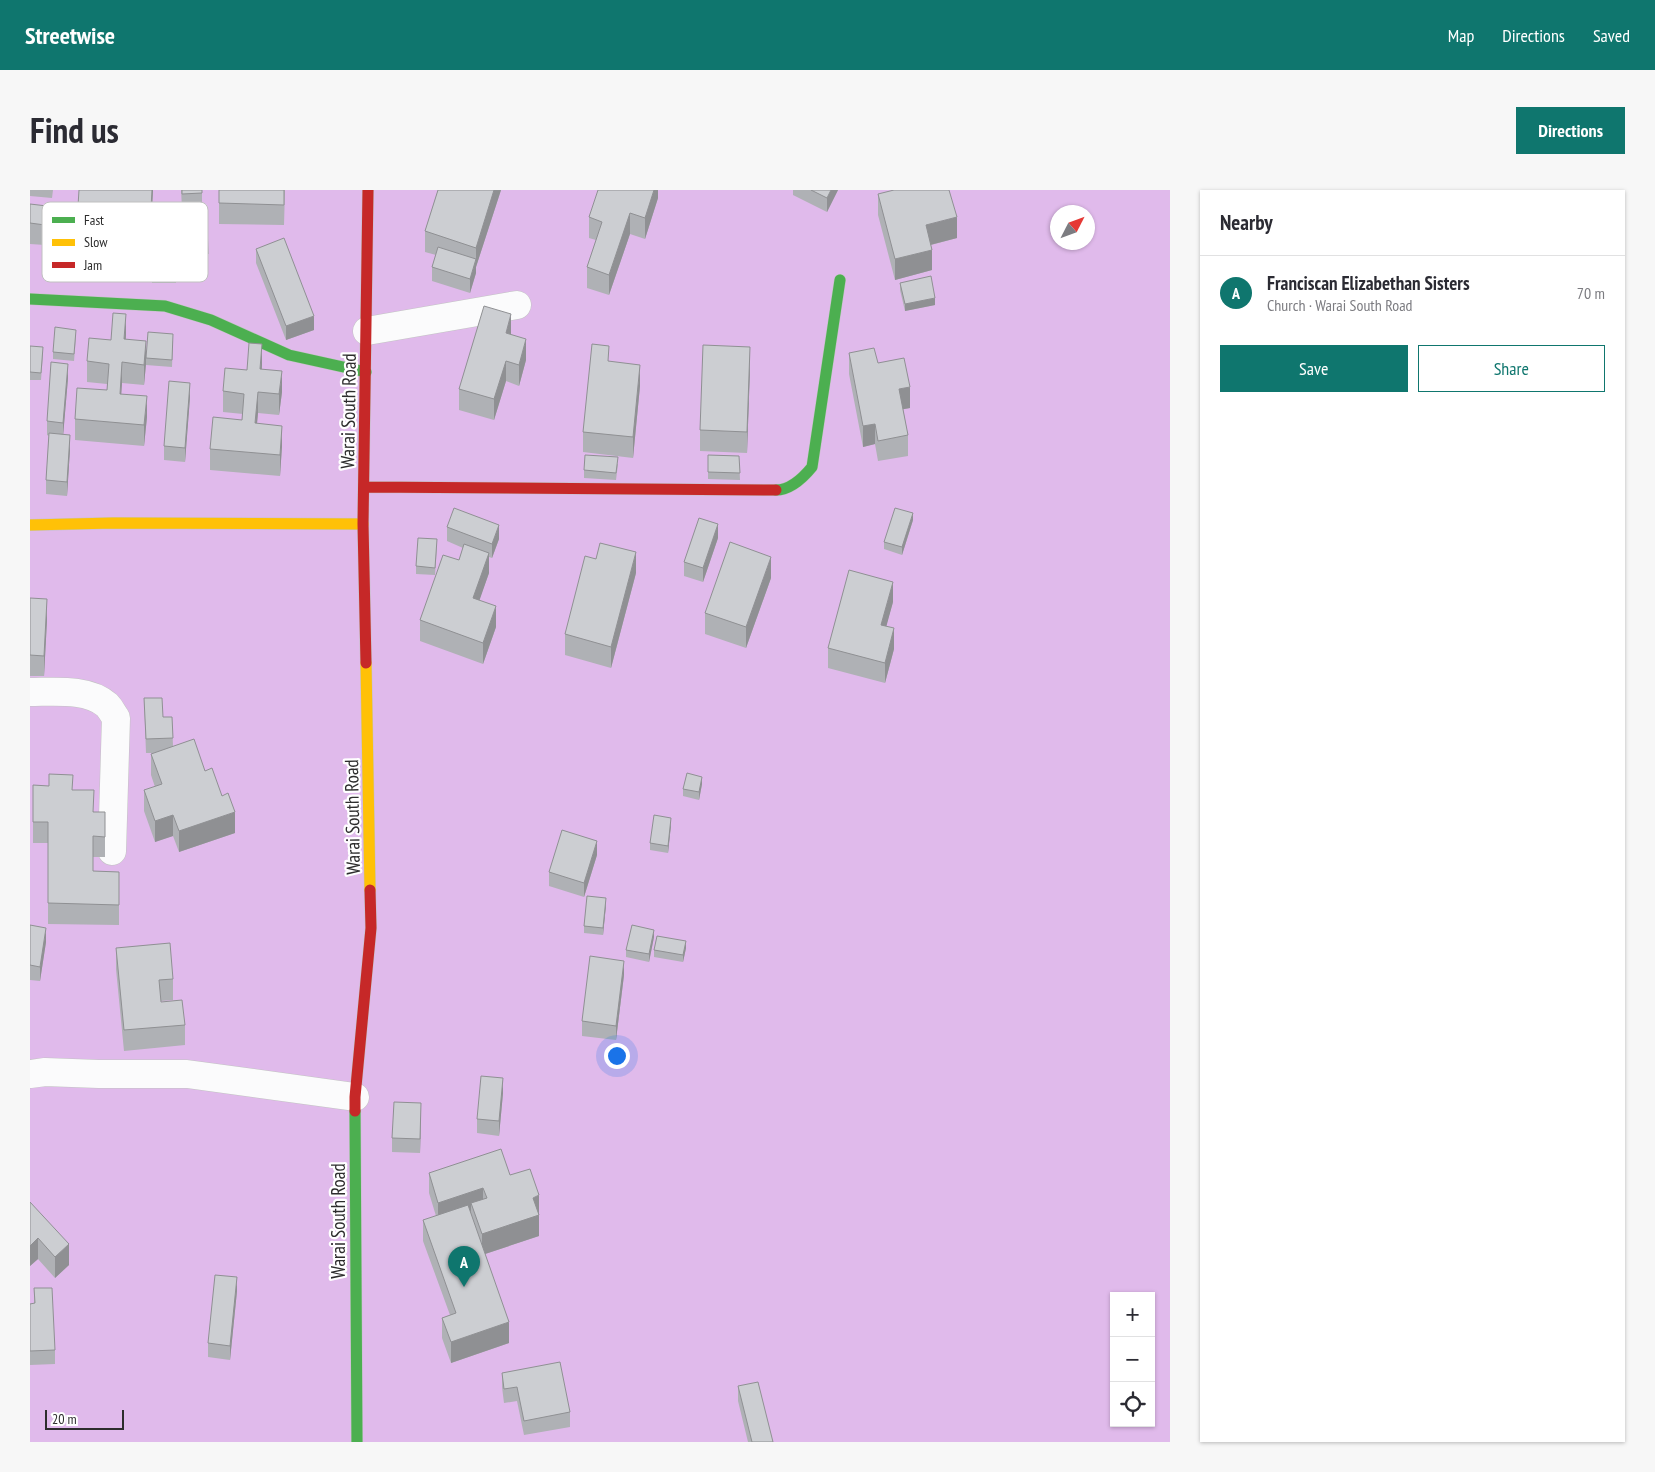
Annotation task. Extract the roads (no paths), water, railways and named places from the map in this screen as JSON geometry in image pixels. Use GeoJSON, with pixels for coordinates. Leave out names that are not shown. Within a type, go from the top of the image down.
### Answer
{"type":"FeatureCollection","features":[{"type":"Feature","properties":{"kind":"street","name":"Warai South Road"},"geometry":{"type":"LineString","coordinates":[[357,1442],[355,1097],[371,928],[363,524],[368,190]]}},
{"type":"Feature","properties":{"kind":"street"},"geometry":{"type":"LineString","coordinates":[[364,486],[782,490],[792,486],[804,477],[812,467],[840,280]]}},
{"type":"Feature","properties":{"kind":"street"},"geometry":{"type":"LineString","coordinates":[[30,299],[165,306],[211,320],[289,355],[366,372]]}},
{"type":"Feature","properties":{"kind":"street"},"geometry":{"type":"LineString","coordinates":[[367,331],[517,305]]}},
{"type":"Feature","properties":{"kind":"street"},"geometry":{"type":"LineString","coordinates":[[30,525],[113,523],[363,524]]}},
{"type":"Feature","properties":{"kind":"street"},"geometry":{"type":"LineString","coordinates":[[30,692],[83,694],[107,706],[116,718],[112,851]]}},
{"type":"Feature","properties":{"kind":"street"},"geometry":{"type":"LineString","coordinates":[[30,1074],[44,1072],[188,1074],[355,1097]]}},
{"type":"Feature","properties":{"kind":"place","name":"Franciscan Elizabethan Sisters"},"geometry":{"type":"Point","coordinates":[464,1287]}}]}
